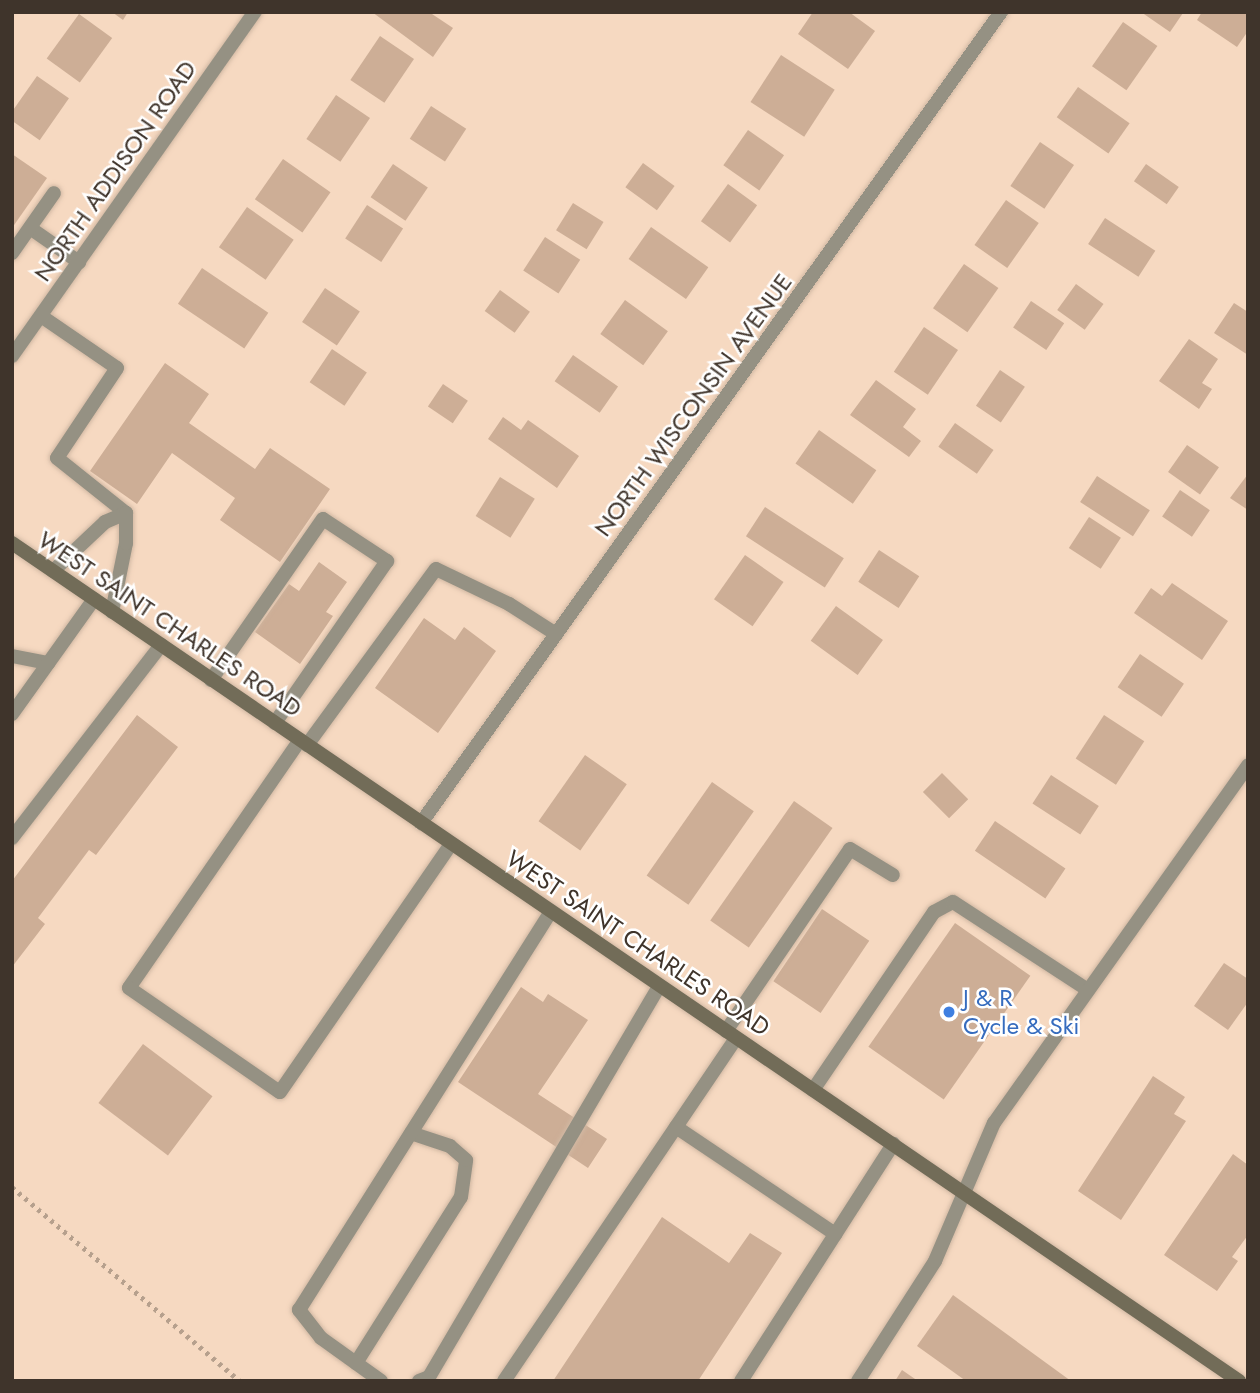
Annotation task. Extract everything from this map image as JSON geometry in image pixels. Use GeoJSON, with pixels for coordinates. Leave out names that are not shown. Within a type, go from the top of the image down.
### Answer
{"type":"FeatureCollection","features":[{"type":"Feature","properties":{"kind":"main road","name":"WEST SAINT CHARLES ROAD"},"geometry":{"type":"LineString","coordinates":[[12,543],[1239,1381]]}},
{"type":"Feature","properties":{"kind":"street","name":"NORTH ADDISON ROAD"},"geometry":{"type":"LineString","coordinates":[[12,356],[255,12]]}},
{"type":"Feature","properties":{"kind":"street","name":"NORTH WISCONSIN AVENUE"},"geometry":{"type":"LineString","coordinates":[[421,823],[1001,12]]}},
{"type":"Feature","properties":{"kind":"street"},"geometry":{"type":"LineString","coordinates":[[12,253],[54,193]]}},
{"type":"Feature","properties":{"kind":"street"},"geometry":{"type":"LineString","coordinates":[[30,228],[79,262]]}},
{"type":"Feature","properties":{"kind":"street"},"geometry":{"type":"LineString","coordinates":[[41,316],[117,368],[57,458],[126,513]]}},
{"type":"Feature","properties":{"kind":"street"},"geometry":{"type":"LineString","coordinates":[[52,571],[105,522],[126,513]]}},
{"type":"Feature","properties":{"kind":"street"},"geometry":{"type":"LineString","coordinates":[[112,612],[126,543],[126,513]]}},
{"type":"Feature","properties":{"kind":"street"},"geometry":{"type":"LineString","coordinates":[[211,680],[323,519],[387,561],[275,723]]}},
{"type":"Feature","properties":{"kind":"street"},"geometry":{"type":"LineString","coordinates":[[451,844],[280,1092],[129,988],[304,743],[436,569],[509,604],[556,634]]}},
{"type":"Feature","properties":{"kind":"street"},"geometry":{"type":"LineString","coordinates":[[12,714],[94,599]]}},
{"type":"Feature","properties":{"kind":"street"},"geometry":{"type":"LineString","coordinates":[[12,838],[161,645]]}},
{"type":"Feature","properties":{"kind":"street"},"geometry":{"type":"LineString","coordinates":[[12,656],[48,663]]}},
{"type":"Feature","properties":{"kind":"street"},"geometry":{"type":"LineString","coordinates":[[858,1381],[934,1261],[994,1123],[1248,765]]}},
{"type":"Feature","properties":{"kind":"street"},"geometry":{"type":"LineString","coordinates":[[504,1381],[676,1127],[731,1034],[850,849],[892,875]]}},
{"type":"Feature","properties":{"kind":"street"},"geometry":{"type":"LineString","coordinates":[[813,1090],[934,912],[953,902],[1088,990]]}},
{"type":"Feature","properties":{"kind":"street"},"geometry":{"type":"LineString","coordinates":[[381,1381],[321,1338],[299,1310],[551,912]]}},
{"type":"Feature","properties":{"kind":"street"},"geometry":{"type":"LineString","coordinates":[[428,1379],[659,986]]}},
{"type":"Feature","properties":{"kind":"street"},"geometry":{"type":"LineString","coordinates":[[676,1127],[835,1234]]}},
{"type":"Feature","properties":{"kind":"street"},"geometry":{"type":"LineString","coordinates":[[356,1363],[461,1197],[466,1160],[450,1146],[411,1133]]}},
{"type":"Feature","properties":{"kind":"street"},"geometry":{"type":"LineString","coordinates":[[741,1381],[892,1144]]}},
{"type":"Feature","properties":{"kind":"path"},"geometry":{"type":"LineString","coordinates":[[12,1187],[240,1381]]}},
{"type":"Feature","properties":{"kind":"building"},"geometry":{"type":"Polygon","coordinates":[[[112,12],[128,12],[123,20],[112,12]]]}},
{"type":"Feature","properties":{"kind":"building"},"geometry":{"type":"Polygon","coordinates":[[[372,12],[429,12],[453,28],[433,57],[372,12]]]}},
{"type":"Feature","properties":{"kind":"building"},"geometry":{"type":"Polygon","coordinates":[[[813,12],[849,12],[875,31],[848,69],[798,34],[813,12]]]}},
{"type":"Feature","properties":{"kind":"building"},"geometry":{"type":"Polygon","coordinates":[[[1141,12],[1181,12],[1183,13],[1170,32],[1141,12]]]}},
{"type":"Feature","properties":{"kind":"building"},"geometry":{"type":"Polygon","coordinates":[[[1202,12],[1248,12],[1248,31],[1237,47],[1197,20],[1202,12]]]}},
{"type":"Feature","properties":{"kind":"building"},"geometry":{"type":"Polygon","coordinates":[[[79,14],[112,38],[80,83],[47,58],[79,14]]]}},
{"type":"Feature","properties":{"kind":"building"},"geometry":{"type":"Polygon","coordinates":[[[1123,22],[1157,46],[1126,90],[1092,66],[1123,22]]]}},
{"type":"Feature","properties":{"kind":"building"},"geometry":{"type":"Polygon","coordinates":[[[380,36],[414,59],[384,103],[350,80],[380,36]]]}},
{"type":"Feature","properties":{"kind":"building"},"geometry":{"type":"Polygon","coordinates":[[[781,55],[835,90],[804,137],[751,102],[781,55]]]}},
{"type":"Feature","properties":{"kind":"building"},"geometry":{"type":"Polygon","coordinates":[[[37,76],[69,98],[40,140],[12,121],[12,112],[37,76]]]}},
{"type":"Feature","properties":{"kind":"building"},"geometry":{"type":"Polygon","coordinates":[[[1078,87],[1130,123],[1108,153],[1057,117],[1078,87]]]}},
{"type":"Feature","properties":{"kind":"building"},"geometry":{"type":"Polygon","coordinates":[[[336,95],[370,118],[340,162],[306,139],[336,95]]]}},
{"type":"Feature","properties":{"kind":"building"},"geometry":{"type":"Polygon","coordinates":[[[431,106],[466,129],[445,162],[410,139],[431,106]]]}},
{"type":"Feature","properties":{"kind":"building"},"geometry":{"type":"Polygon","coordinates":[[[748,130],[784,155],[759,190],[723,165],[748,130]]]}},
{"type":"Feature","properties":{"kind":"building"},"geometry":{"type":"Polygon","coordinates":[[[1040,142],[1074,165],[1044,209],[1010,186],[1040,142]]]}},
{"type":"Feature","properties":{"kind":"building"},"geometry":{"type":"Polygon","coordinates":[[[12,154],[47,178],[12,228],[12,154]]]}},
{"type":"Feature","properties":{"kind":"building"},"geometry":{"type":"Polygon","coordinates":[[[283,159],[331,192],[302,232],[255,199],[283,159]]]}},
{"type":"Feature","properties":{"kind":"building"},"geometry":{"type":"Polygon","coordinates":[[[643,163],[675,186],[657,210],[625,187],[643,163]]]}},
{"type":"Feature","properties":{"kind":"building"},"geometry":{"type":"Polygon","coordinates":[[[393,164],[428,187],[405,221],[371,197],[393,164]]]}},
{"type":"Feature","properties":{"kind":"building"},"geometry":{"type":"Polygon","coordinates":[[[1146,164],[1179,187],[1167,204],[1134,181],[1146,164]]]}},
{"type":"Feature","properties":{"kind":"building"},"geometry":{"type":"Polygon","coordinates":[[[728,184],[757,205],[730,242],[701,221],[728,184]]]}},
{"type":"Feature","properties":{"kind":"building"},"geometry":{"type":"Polygon","coordinates":[[[1006,200],[1039,223],[1007,268],[974,245],[1006,200]]]}},
{"type":"Feature","properties":{"kind":"building"},"geometry":{"type":"Polygon","coordinates":[[[573,203],[604,222],[587,249],[556,230],[573,203]]]}},
{"type":"Feature","properties":{"kind":"building"},"geometry":{"type":"Polygon","coordinates":[[[367,205],[403,228],[381,262],[345,239],[367,205]]]}},
{"type":"Feature","properties":{"kind":"building"},"geometry":{"type":"Polygon","coordinates":[[[247,207],[294,240],[266,280],[219,247],[247,207]]]}},
{"type":"Feature","properties":{"kind":"building"},"geometry":{"type":"Polygon","coordinates":[[[1105,218],[1155,251],[1138,277],[1088,244],[1105,218]]]}},
{"type":"Feature","properties":{"kind":"building"},"geometry":{"type":"Polygon","coordinates":[[[651,227],[708,267],[686,299],[629,259],[651,227]]]}},
{"type":"Feature","properties":{"kind":"building"},"geometry":{"type":"Polygon","coordinates":[[[545,237],[580,260],[558,293],[523,271],[545,237]]]}},
{"type":"Feature","properties":{"kind":"building"},"geometry":{"type":"Polygon","coordinates":[[[964,264],[998,288],[967,332],[933,308],[964,264]]]}},
{"type":"Feature","properties":{"kind":"building"},"geometry":{"type":"Polygon","coordinates":[[[202,268],[268,313],[244,348],[178,304],[202,268]]]}},
{"type":"Feature","properties":{"kind":"building"},"geometry":{"type":"Polygon","coordinates":[[[1076,284],[1104,304],[1085,330],[1057,310],[1076,284]]]}},
{"type":"Feature","properties":{"kind":"building"},"geometry":{"type":"Polygon","coordinates":[[[325,288],[360,311],[337,345],[302,322],[325,288]]]}},
{"type":"Feature","properties":{"kind":"building"},"geometry":{"type":"Polygon","coordinates":[[[500,290],[530,312],[515,333],[485,311],[500,290]]]}},
{"type":"Feature","properties":{"kind":"building"},"geometry":{"type":"Polygon","coordinates":[[[625,300],[668,331],[643,365],[600,334],[625,300]]]}},
{"type":"Feature","properties":{"kind":"building"},"geometry":{"type":"Polygon","coordinates":[[[1031,301],[1064,323],[1046,350],[1013,328],[1031,301]]]}},
{"type":"Feature","properties":{"kind":"building"},"geometry":{"type":"Polygon","coordinates":[[[1234,303],[1248,312],[1248,355],[1214,333],[1234,303]]]}},
{"type":"Feature","properties":{"kind":"building"},"geometry":{"type":"Polygon","coordinates":[[[924,327],[958,350],[928,395],[894,372],[924,327]]]}},
{"type":"Feature","properties":{"kind":"building"},"geometry":{"type":"Polygon","coordinates":[[[1189,339],[1218,359],[1202,383],[1212,389],[1199,409],[1159,381],[1189,339]]]}},
{"type":"Feature","properties":{"kind":"building"},"geometry":{"type":"Polygon","coordinates":[[[332,349],[367,372],[344,406],[310,382],[332,349]]]}},
{"type":"Feature","properties":{"kind":"building"},"geometry":{"type":"Polygon","coordinates":[[[573,355],[618,387],[600,413],[555,381],[573,355]]]}},
{"type":"Feature","properties":{"kind":"building"},"geometry":{"type":"Polygon","coordinates":[[[165,363],[209,394],[189,423],[255,469],[270,448],[330,489],[280,562],[220,520],[235,498],[172,453],[137,504],[90,471],[165,363]]]}},
{"type":"Feature","properties":{"kind":"building"},"geometry":{"type":"Polygon","coordinates":[[[1000,370],[1025,387],[1001,422],[976,406],[1000,370]]]}},
{"type":"Feature","properties":{"kind":"building"},"geometry":{"type":"Polygon","coordinates":[[[876,380],[916,409],[903,427],[921,441],[909,457],[850,415],[876,380]]]}},
{"type":"Feature","properties":{"kind":"building"},"geometry":{"type":"Polygon","coordinates":[[[443,384],[468,401],[453,423],[428,406],[443,384]]]}},
{"type":"Feature","properties":{"kind":"building"},"geometry":{"type":"Polygon","coordinates":[[[503,417],[521,430],[528,420],[579,456],[557,488],[488,439],[503,417]]]}},
{"type":"Feature","properties":{"kind":"building"},"geometry":{"type":"Polygon","coordinates":[[[955,423],[994,450],[977,474],[938,447],[955,423]]]}},
{"type":"Feature","properties":{"kind":"building"},"geometry":{"type":"Polygon","coordinates":[[[819,430],[876,470],[853,504],[795,464],[819,430]]]}},
{"type":"Feature","properties":{"kind":"building"},"geometry":{"type":"Polygon","coordinates":[[[1187,445],[1219,467],[1200,494],[1168,472],[1187,445]]]}},
{"type":"Feature","properties":{"kind":"building"},"geometry":{"type":"Polygon","coordinates":[[[1248,474],[1248,510],[1230,498],[1248,474]]]}},
{"type":"Feature","properties":{"kind":"building"},"geometry":{"type":"Polygon","coordinates":[[[1097,476],[1150,510],[1133,536],[1080,502],[1097,476]]]}},
{"type":"Feature","properties":{"kind":"building"},"geometry":{"type":"Polygon","coordinates":[[[500,477],[535,499],[510,538],[476,516],[500,477]]]}},
{"type":"Feature","properties":{"kind":"building"},"geometry":{"type":"Polygon","coordinates":[[[1180,490],[1210,510],[1192,537],[1162,517],[1180,490]]]}},
{"type":"Feature","properties":{"kind":"building"},"geometry":{"type":"Polygon","coordinates":[[[765,507],[844,558],[825,588],[746,536],[765,507]]]}},
{"type":"Feature","properties":{"kind":"building"},"geometry":{"type":"Polygon","coordinates":[[[1089,517],[1121,538],[1101,569],[1069,548],[1089,517]]]}},
{"type":"Feature","properties":{"kind":"building"},"geometry":{"type":"Polygon","coordinates":[[[879,550],[919,576],[899,608],[858,582],[879,550]]]}},
{"type":"Feature","properties":{"kind":"building"},"geometry":{"type":"Polygon","coordinates":[[[745,555],[784,582],[753,626],[714,599],[745,555]]]}},
{"type":"Feature","properties":{"kind":"building"},"geometry":{"type":"Polygon","coordinates":[[[319,562],[347,582],[326,612],[333,616],[300,664],[255,632],[289,584],[299,591],[319,562]]]}},
{"type":"Feature","properties":{"kind":"building"},"geometry":{"type":"Polygon","coordinates":[[[1172,583],[1228,621],[1202,660],[1134,613],[1151,588],[1162,596],[1172,583]]]}},
{"type":"Feature","properties":{"kind":"building"},"geometry":{"type":"Polygon","coordinates":[[[836,606],[883,640],[858,675],[811,641],[836,606]]]}},
{"type":"Feature","properties":{"kind":"building"},"geometry":{"type":"Polygon","coordinates":[[[424,618],[455,640],[464,627],[496,651],[438,733],[375,688],[424,618]]]}},
{"type":"Feature","properties":{"kind":"building"},"geometry":{"type":"Polygon","coordinates":[[[1140,654],[1184,684],[1162,717],[1118,687],[1140,654]]]}},
{"type":"Feature","properties":{"kind":"building"},"geometry":{"type":"Polygon","coordinates":[[[137,715],[178,747],[96,855],[89,850],[38,918],[45,924],[12,967],[12,881],[137,715]]]}},
{"type":"Feature","properties":{"kind":"building"},"geometry":{"type":"Polygon","coordinates":[[[1104,715],[1144,741],[1116,785],[1076,759],[1104,715]]]}},
{"type":"Feature","properties":{"kind":"building"},"geometry":{"type":"Polygon","coordinates":[[[585,755],[627,784],[580,851],[539,821],[585,755]]]}},
{"type":"Feature","properties":{"kind":"building"},"geometry":{"type":"Polygon","coordinates":[[[942,773],[968,799],[949,818],[923,792],[942,773]]]}},
{"type":"Feature","properties":{"kind":"building"},"geometry":{"type":"Polygon","coordinates":[[[1051,775],[1099,806],[1080,835],[1032,804],[1051,775]]]}},
{"type":"Feature","properties":{"kind":"building"},"geometry":{"type":"Polygon","coordinates":[[[712,782],[754,811],[688,905],[647,875],[712,782]]]}},
{"type":"Feature","properties":{"kind":"building"},"geometry":{"type":"Polygon","coordinates":[[[794,801],[833,828],[749,948],[710,921],[794,801]]]}},
{"type":"Feature","properties":{"kind":"building"},"geometry":{"type":"Polygon","coordinates":[[[995,821],[1065,869],[1045,898],[975,851],[995,821]]]}},
{"type":"Feature","properties":{"kind":"building"},"geometry":{"type":"Polygon","coordinates":[[[822,909],[869,941],[821,1013],[773,981],[822,909]]]}},
{"type":"Feature","properties":{"kind":"building","name":"J & R Cycle & Ski"},"geometry":{"type":"Polygon","coordinates":[[[955,923],[1030,976],[944,1099],[868,1047],[955,923]]]}},
{"type":"Feature","properties":{"kind":"building"},"geometry":{"type":"Polygon","coordinates":[[[1224,963],[1248,979],[1248,1002],[1228,1030],[1194,1006],[1224,963]]]}},
{"type":"Feature","properties":{"kind":"building"},"geometry":{"type":"Polygon","coordinates":[[[521,987],[543,1002],[548,994],[588,1020],[538,1094],[607,1139],[588,1168],[458,1082],[521,987]]]}},
{"type":"Feature","properties":{"kind":"building"},"geometry":{"type":"Polygon","coordinates":[[[143,1044],[212,1096],[168,1155],[98,1103],[143,1044]]]}},
{"type":"Feature","properties":{"kind":"building"},"geometry":{"type":"Polygon","coordinates":[[[1153,1076],[1185,1097],[1174,1114],[1186,1121],[1121,1220],[1078,1191],[1153,1076]]]}},
{"type":"Feature","properties":{"kind":"building"},"geometry":{"type":"Polygon","coordinates":[[[1233,1154],[1248,1165],[1248,1235],[1232,1257],[1238,1261],[1217,1291],[1164,1255],[1233,1154]]]}},
{"type":"Feature","properties":{"kind":"building"},"geometry":{"type":"Polygon","coordinates":[[[662,1217],[729,1263],[750,1233],[782,1253],[698,1381],[553,1381],[662,1217]]]}},
{"type":"Feature","properties":{"kind":"building"},"geometry":{"type":"Polygon","coordinates":[[[953,1295],[1071,1381],[966,1381],[917,1346],[953,1295]]]}},
{"type":"Feature","properties":{"kind":"building"},"geometry":{"type":"Polygon","coordinates":[[[902,1370],[918,1381],[895,1381],[902,1370]]]}},
{"type":"Feature","properties":{"kind":"place","name":"J & R Cycle & Ski"},"geometry":{"type":"Point","coordinates":[949,1012]}}]}
